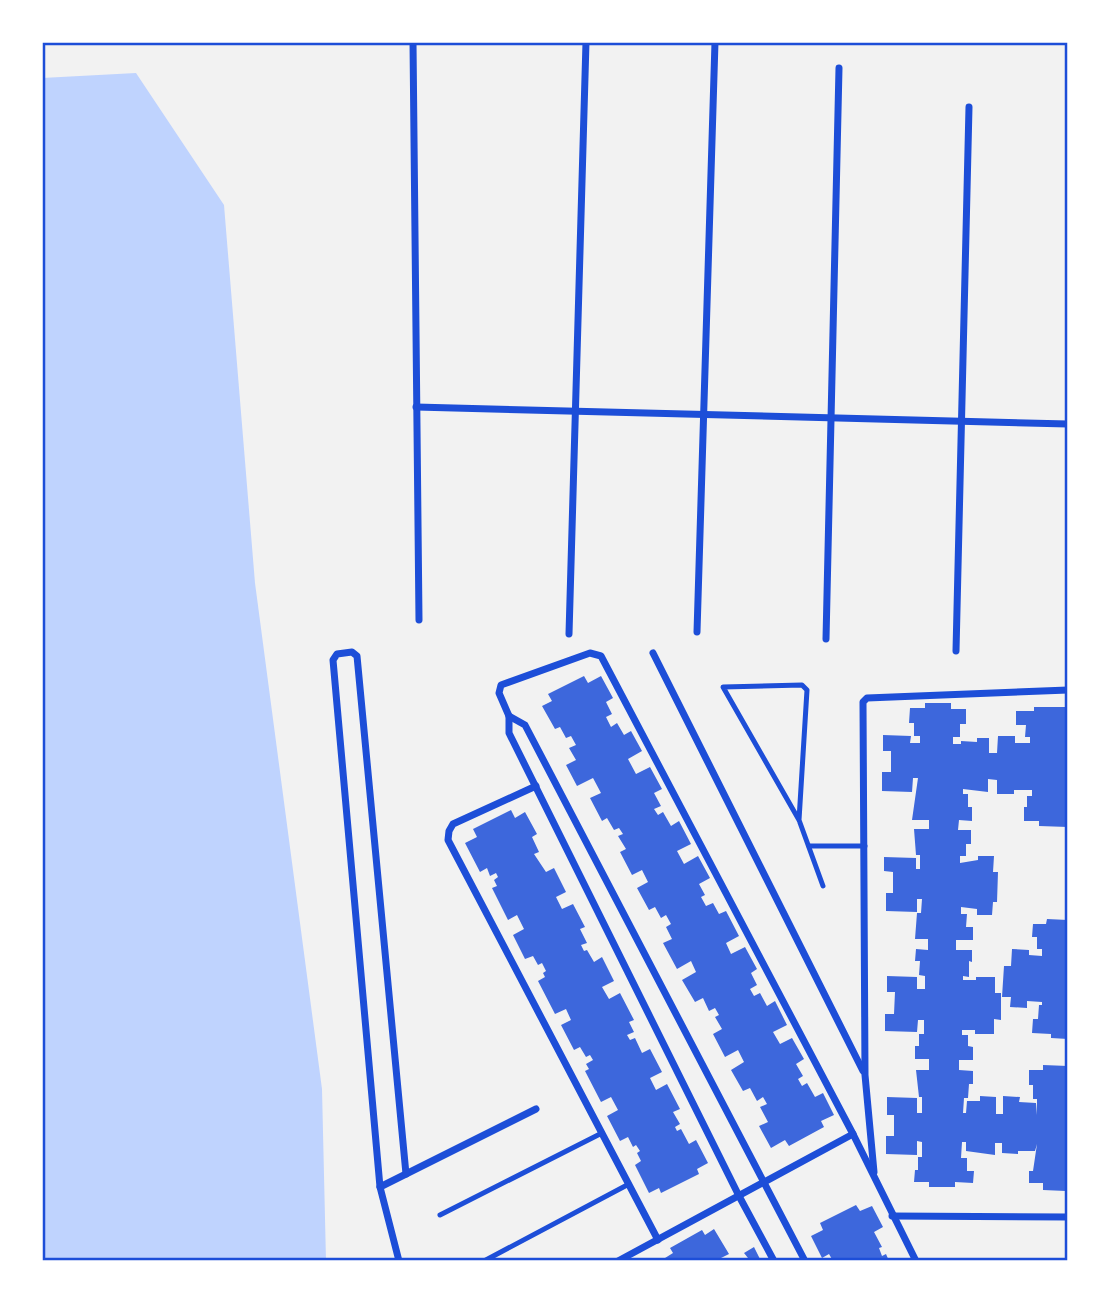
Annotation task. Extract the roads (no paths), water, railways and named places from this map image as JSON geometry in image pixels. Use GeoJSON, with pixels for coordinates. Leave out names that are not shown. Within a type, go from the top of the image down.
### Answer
{"type":"FeatureCollection","features":[{"type":"Feature","properties":{"kind":"street"},"geometry":{"type":"LineString","coordinates":[[413,42],[419,620]]}},
{"type":"Feature","properties":{"kind":"street"},"geometry":{"type":"LineString","coordinates":[[569,634],[586,42]]}},
{"type":"Feature","properties":{"kind":"street"},"geometry":{"type":"LineString","coordinates":[[697,632],[715,42]]}},
{"type":"Feature","properties":{"kind":"street"},"geometry":{"type":"LineString","coordinates":[[826,639],[839,68]]}},
{"type":"Feature","properties":{"kind":"street"},"geometry":{"type":"LineString","coordinates":[[956,651],[968,107]]}},
{"type":"Feature","properties":{"kind":"street"},"geometry":{"type":"LineString","coordinates":[[416,407],[1068,424]]}},
{"type":"Feature","properties":{"kind":"street"},"geometry":{"type":"LineString","coordinates":[[399,1261],[380,1187],[333,660],[337,654],[352,652],[357,656],[406,1174]]}},
{"type":"Feature","properties":{"kind":"street"},"geometry":{"type":"LineString","coordinates":[[774,1261],[739,1196],[509,733],[509,716],[499,693],[501,685],[590,653],[601,656],[853,1134],[916,1261]]}},
{"type":"Feature","properties":{"kind":"street"},"geometry":{"type":"LineString","coordinates":[[653,653],[865,1075]]}},
{"type":"Feature","properties":{"kind":"street"},"geometry":{"type":"LineString","coordinates":[[874,1180],[865,1075],[863,702],[867,698],[1068,690]]}},
{"type":"Feature","properties":{"kind":"street"},"geometry":{"type":"LineString","coordinates":[[509,716],[525,724],[804,1261]]}},
{"type":"Feature","properties":{"kind":"street"},"geometry":{"type":"LineString","coordinates":[[536,786],[453,824],[448,840],[658,1240]]}},
{"type":"Feature","properties":{"kind":"street"},"geometry":{"type":"LineString","coordinates":[[380,1187],[536,1109]]}},
{"type":"Feature","properties":{"kind":"street"},"geometry":{"type":"LineString","coordinates":[[618,1261],[853,1134]]}},
{"type":"Feature","properties":{"kind":"street"},"geometry":{"type":"LineString","coordinates":[[892,1216],[1068,1217]]}},
{"type":"Feature","properties":{"kind":"lane"},"geometry":{"type":"LineString","coordinates":[[799,820],[807,690],[802,685],[723,687],[799,820],[823,886]]}},
{"type":"Feature","properties":{"kind":"lane"},"geometry":{"type":"LineString","coordinates":[[808,846],[865,846]]}},
{"type":"Feature","properties":{"kind":"lane"},"geometry":{"type":"LineString","coordinates":[[440,1215],[602,1133]]}},
{"type":"Feature","properties":{"kind":"lane"},"geometry":{"type":"LineString","coordinates":[[484,1261],[629,1184]]}},
{"type":"Feature","properties":{"kind":"water"},"geometry":{"type":"Polygon","coordinates":[[[136,73],[224,205],[255,583],[322,1089],[326,1261],[42,1261],[42,78],[136,73]]]}}]}
